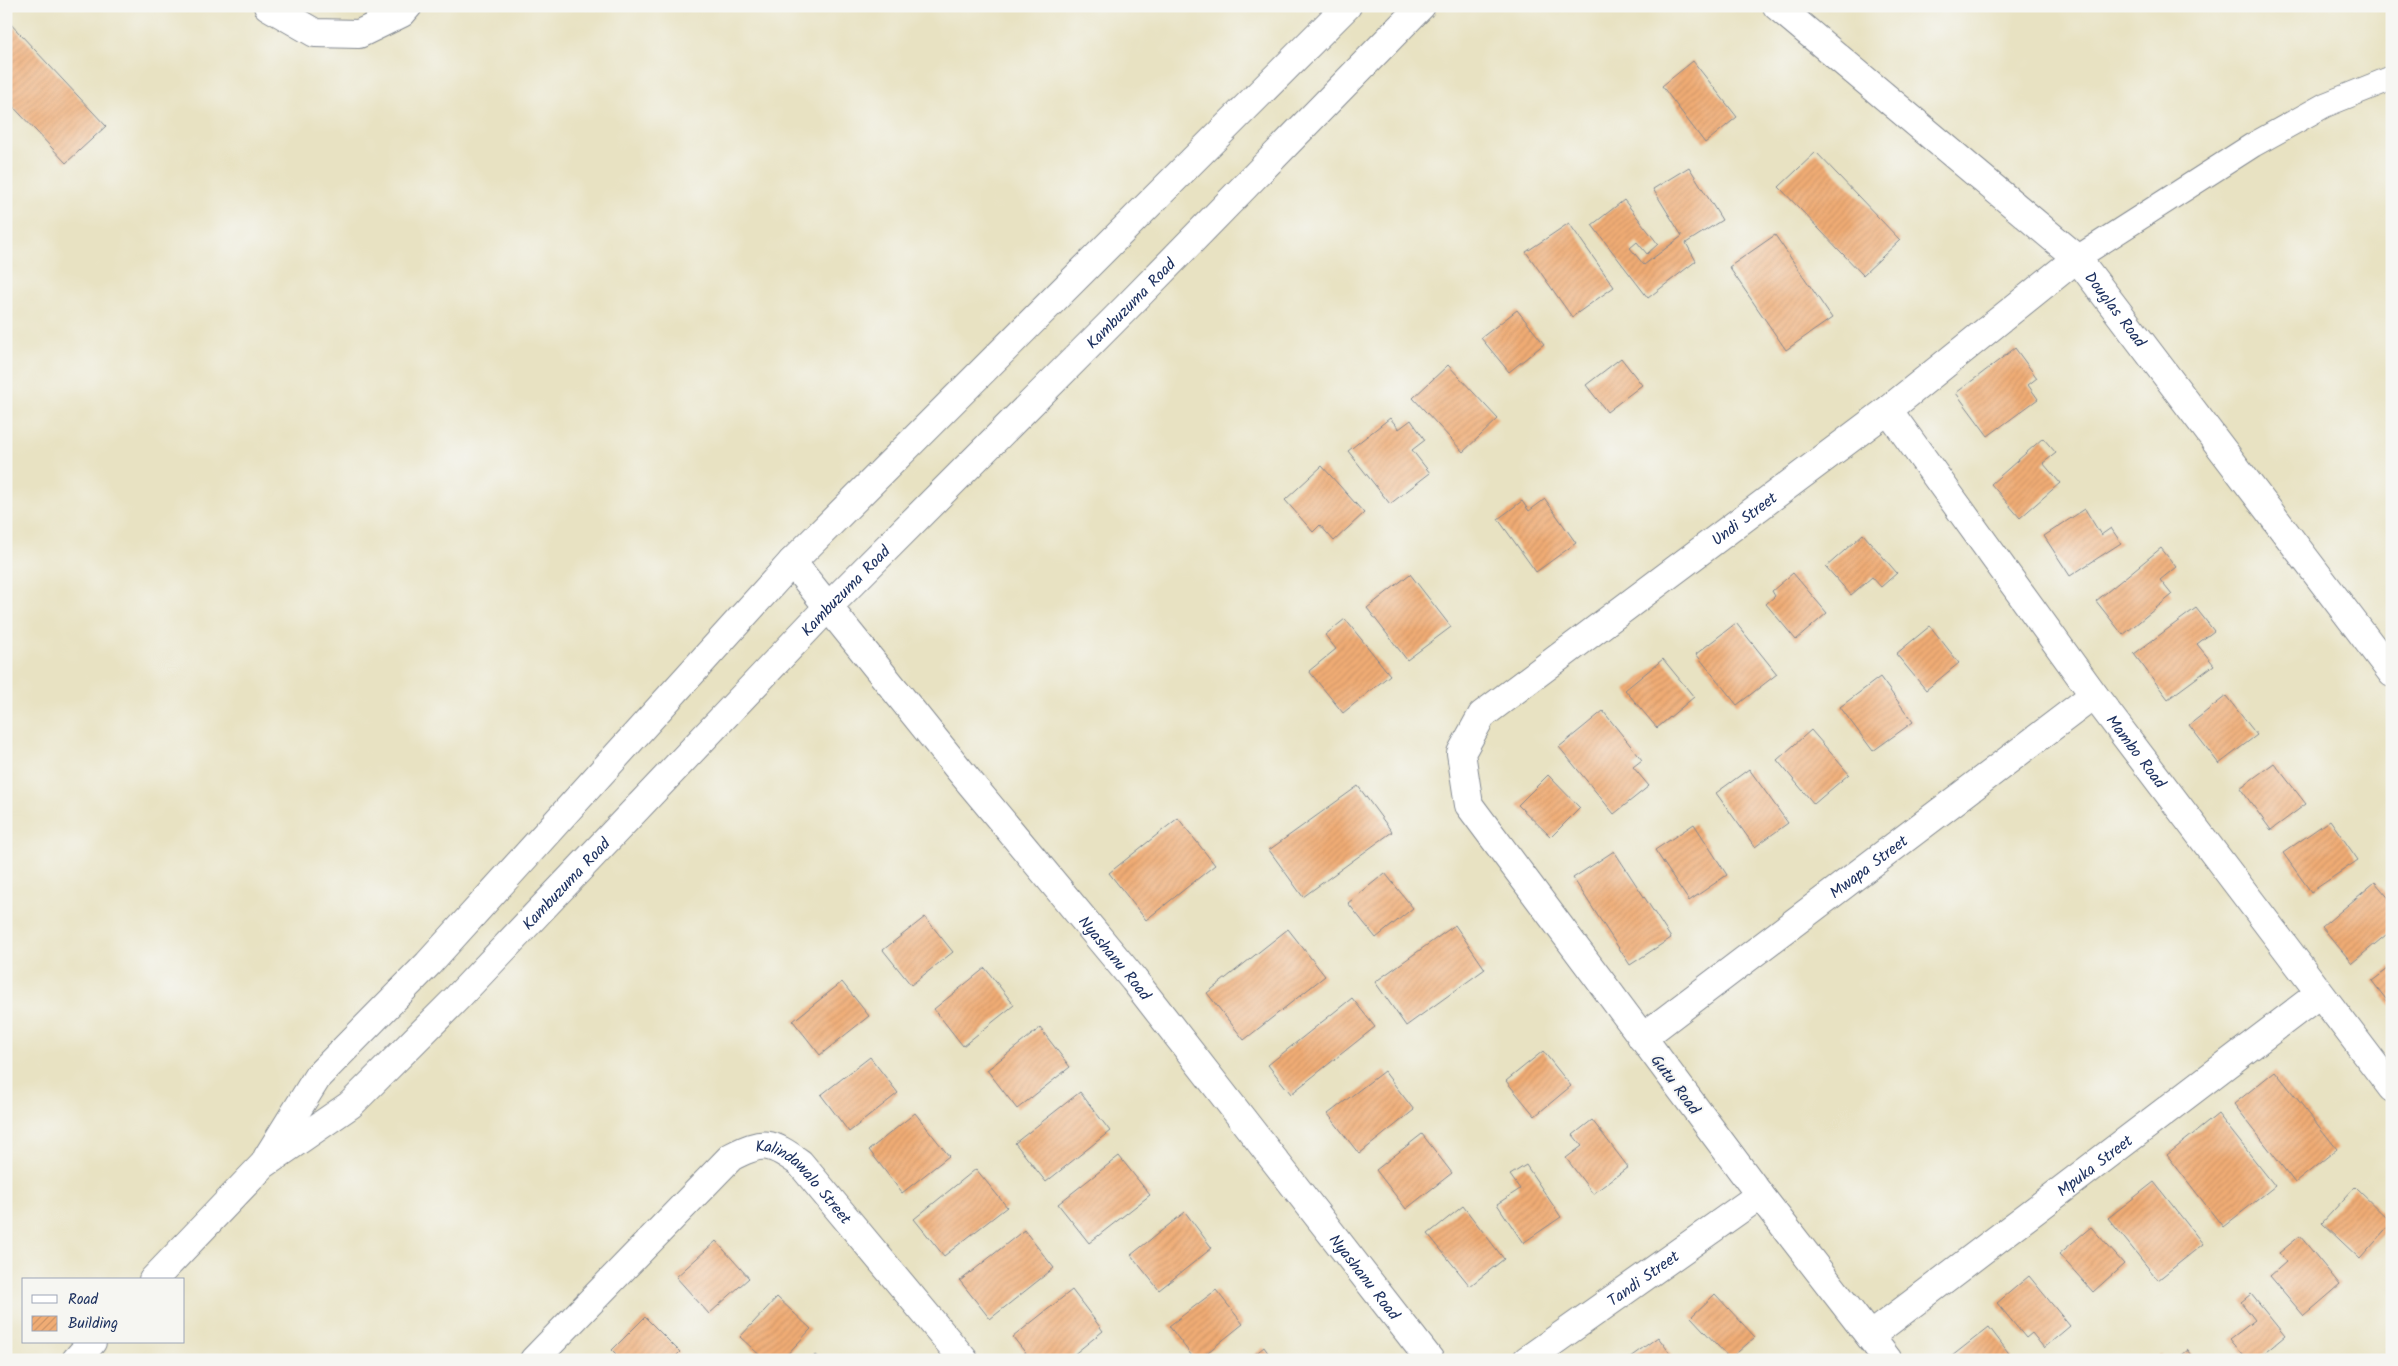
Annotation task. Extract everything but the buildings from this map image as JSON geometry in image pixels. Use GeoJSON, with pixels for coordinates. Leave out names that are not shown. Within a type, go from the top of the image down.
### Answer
{"type":"FeatureCollection","features":[{"type":"Feature","properties":{"kind":"street"},"geometry":{"type":"LineString","coordinates":[[268,6],[315,33],[359,34],[402,12],[408,6]]}},
{"type":"Feature","properties":{"kind":"street","name":"Kambuzuma Road"},"geometry":{"type":"LineString","coordinates":[[263,1165],[318,1076],[428,964],[792,562],[1347,6]]}},
{"type":"Feature","properties":{"kind":"street","name":"Kambuzuma Road"},"geometry":{"type":"LineString","coordinates":[[155,1278],[263,1165],[350,1105],[457,998],[829,606],[1127,307],[1421,6]]}},
{"type":"Feature","properties":{"kind":"street","name":"Douglas Road"},"geometry":{"type":"LineString","coordinates":[[1777,6],[2076,258],[2392,673]]}},
{"type":"Feature","properties":{"kind":"street","name":"Undi Street"},"geometry":{"type":"LineString","coordinates":[[1469,805],[1461,753],[1482,715],[1888,410],[2076,258]]}},
{"type":"Feature","properties":{"kind":"street","name":"Mambo Road"},"geometry":{"type":"LineString","coordinates":[[1888,410],[2094,695],[2392,1088]]}},
{"type":"Feature","properties":{"kind":"street","name":"Nyashanu Road"},"geometry":{"type":"LineString","coordinates":[[792,562],[957,767],[1134,980],[1430,1360]]}},
{"type":"Feature","properties":{"kind":"street","name":"Mwapa Street"},"geometry":{"type":"LineString","coordinates":[[1642,1038],[2094,695]]}},
{"type":"Feature","properties":{"kind":"street","name":"Gutu Road"},"geometry":{"type":"LineString","coordinates":[[1469,805],[1760,1196],[1888,1360]]}},
{"type":"Feature","properties":{"kind":"street","name":"Mpuka Street"},"geometry":{"type":"LineString","coordinates":[[1870,1336],[2319,994]]}},
{"type":"Feature","properties":{"kind":"street","name":"Kalindawalo Street"},"geometry":{"type":"LineString","coordinates":[[534,1360],[732,1157],[754,1145],[779,1148],[800,1163],[964,1360]]}},
{"type":"Feature","properties":{"kind":"street","name":"Tandi Street"},"geometry":{"type":"LineString","coordinates":[[1527,1360],[1760,1196]]}},
{"type":"Feature","properties":{"kind":"street"},"geometry":{"type":"LineString","coordinates":[[76,1360],[90,1344]]}},
{"type":"Feature","properties":{"kind":"lane"},"geometry":{"type":"LineString","coordinates":[[2076,258],[2253,145],[2325,105],[2392,78]]}}]}
